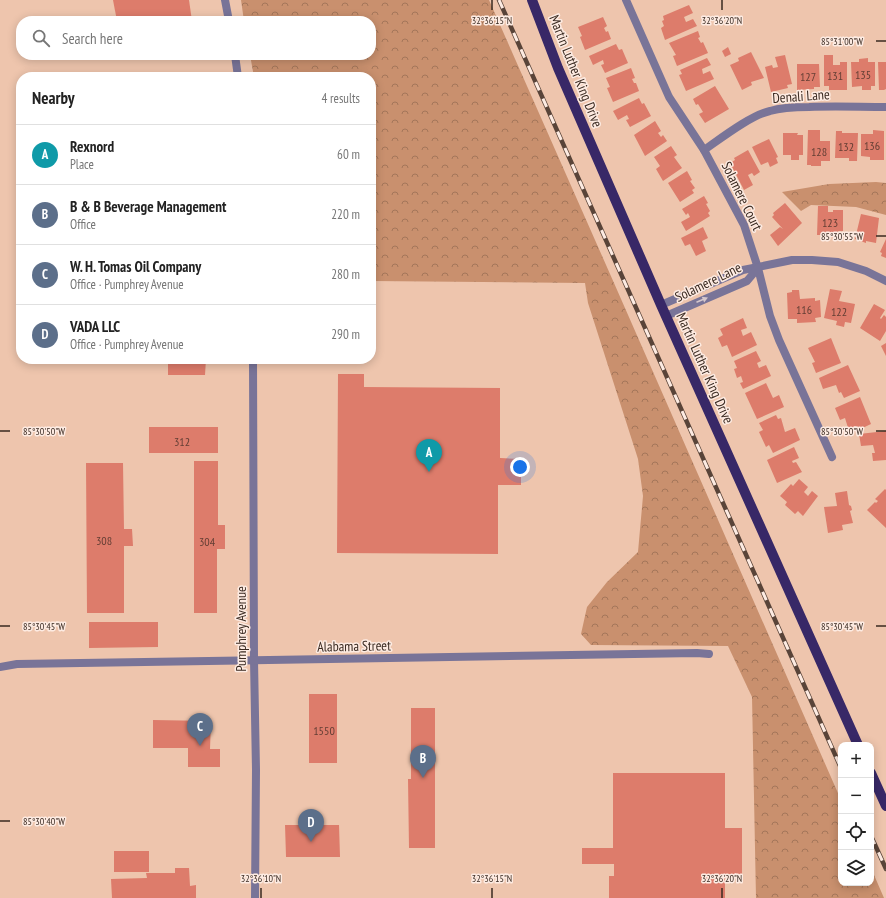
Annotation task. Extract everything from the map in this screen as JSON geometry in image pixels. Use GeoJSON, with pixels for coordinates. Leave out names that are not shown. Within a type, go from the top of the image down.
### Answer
{"type":"FeatureCollection","features":[{"type":"Feature","properties":{"kind":"main road","name":"Martin Luther King Drive"},"geometry":{"type":"LineString","coordinates":[[532,0],[558,68],[661,305],[857,742]]}},
{"type":"Feature","properties":{"kind":"main road"},"geometry":{"type":"LineString","coordinates":[[873,778],[886,806]]}},
{"type":"Feature","properties":{"kind":"street"},"geometry":{"type":"LineString","coordinates":[[225,0],[228,16]]}},
{"type":"Feature","properties":{"kind":"street","name":"Solamere Court"},"geometry":{"type":"LineString","coordinates":[[626,0],[669,97],[704,150],[744,225],[758,268],[770,316],[779,340],[832,457]]}},
{"type":"Feature","properties":{"kind":"street"},"geometry":{"type":"LineString","coordinates":[[236,60],[237,72]]}},
{"type":"Feature","properties":{"kind":"street","name":"Denali Lane"},"geometry":{"type":"LineString","coordinates":[[704,150],[722,137],[768,111],[786,108],[809,107],[886,107]]}},
{"type":"Feature","properties":{"kind":"street","name":"Solamere Lane"},"geometry":{"type":"LineString","coordinates":[[661,305],[743,270],[792,260],[824,260],[838,262],[866,271],[886,281]]}},
{"type":"Feature","properties":{"kind":"street","name":"Solamere Lane"},"geometry":{"type":"LineString","coordinates":[[666,316],[747,281],[758,268]]}},
{"type":"Feature","properties":{"kind":"street","name":"Pumphrey Avenue"},"geometry":{"type":"LineString","coordinates":[[253,364],[256,770],[255,898]]}},
{"type":"Feature","properties":{"kind":"street","name":"Alabama Street"},"geometry":{"type":"LineString","coordinates":[[0,667],[17,664],[613,654],[709,654]]}},
{"type":"Feature","properties":{"kind":"green space"},"geometry":{"type":"Polygon","coordinates":[[[241,0],[489,0],[838,793],[838,886],[874,886],[874,875],[884,898],[756,898],[752,697],[728,646],[591,645],[581,634],[587,607],[607,582],[638,552],[643,496],[638,459],[588,303],[585,283],[376,281],[376,72],[253,72],[251,60],[376,60],[376,16],[243,16],[241,0]]]}},
{"type":"Feature","properties":{"kind":"green space"},"geometry":{"type":"Polygon","coordinates":[[[886,183],[886,215],[856,207],[811,205],[801,211],[782,192],[829,184],[886,183]]]}},
{"type":"Feature","properties":{"kind":"building"},"geometry":{"type":"Polygon","coordinates":[[[113,0],[189,0],[191,16],[116,16],[113,0]]]}},
{"type":"Feature","properties":{"kind":"building"},"geometry":{"type":"Polygon","coordinates":[[[689,5],[693,13],[684,17],[686,22],[693,19],[697,26],[665,40],[661,28],[664,26],[662,21],[664,20],[663,16],[689,5]]]}},
{"type":"Feature","properties":{"kind":"building"},"geometry":{"type":"Polygon","coordinates":[[[603,17],[607,26],[604,28],[606,32],[608,31],[611,39],[585,50],[580,37],[582,36],[578,27],[603,17]]]}},
{"type":"Feature","properties":{"kind":"building"},"geometry":{"type":"Polygon","coordinates":[[[698,31],[700,37],[698,38],[701,43],[703,42],[708,53],[677,66],[673,56],[676,55],[669,43],[698,31]]]}},
{"type":"Feature","properties":{"kind":"building"},"geometry":{"type":"Polygon","coordinates":[[[616,44],[619,50],[622,49],[628,63],[605,73],[601,65],[604,64],[603,60],[593,65],[589,56],[616,44]]]}},
{"type":"Feature","properties":{"kind":"building"},"geometry":{"type":"Polygon","coordinates":[[[728,47],[731,54],[725,57],[722,51],[728,47]]]}},
{"type":"Feature","properties":{"kind":"building"},"geometry":{"type":"Polygon","coordinates":[[[751,52],[764,78],[751,82],[752,85],[742,90],[730,65],[739,61],[738,58],[751,52]]]}},
{"type":"Feature","properties":{"kind":"building"},"geometry":{"type":"Polygon","coordinates":[[[785,55],[792,84],[787,85],[788,88],[771,92],[765,67],[772,65],[773,68],[778,67],[775,57],[785,55]]]}},
{"type":"Feature","properties":{"kind":"building"},"geometry":{"type":"Polygon","coordinates":[[[824,55],[833,55],[833,65],[840,65],[840,62],[847,62],[847,90],[829,90],[829,86],[824,86],[824,55]]]}},
{"type":"Feature","properties":{"kind":"building"},"geometry":{"type":"Polygon","coordinates":[[[707,58],[711,65],[702,69],[703,74],[710,71],[714,79],[686,91],[679,75],[682,74],[680,70],[707,58]]]}},
{"type":"Feature","properties":{"kind":"building"},"geometry":{"type":"Polygon","coordinates":[[[868,58],[868,62],[875,62],[875,86],[871,86],[871,90],[862,90],[862,86],[852,87],[851,62],[859,62],[859,59],[868,58]]]}},
{"type":"Feature","properties":{"kind":"building"},"geometry":{"type":"Polygon","coordinates":[[[878,62],[886,62],[886,89],[884,90],[879,90],[878,62]]]}},
{"type":"Feature","properties":{"kind":"building"},"geometry":{"type":"Polygon","coordinates":[[[797,64],[819,64],[820,87],[814,87],[814,89],[797,90],[797,64]]]}},
{"type":"Feature","properties":{"kind":"building"},"geometry":{"type":"Polygon","coordinates":[[[631,68],[635,78],[632,79],[634,83],[636,83],[639,91],[613,102],[607,88],[610,87],[606,78],[631,68]]]}},
{"type":"Feature","properties":{"kind":"building"},"geometry":{"type":"Polygon","coordinates":[[[715,86],[729,109],[705,123],[699,114],[703,112],[698,104],[696,105],[693,99],[715,86]]]}},
{"type":"Feature","properties":{"kind":"building"},"geometry":{"type":"Polygon","coordinates":[[[639,98],[642,104],[644,103],[651,116],[630,127],[626,120],[629,119],[627,115],[618,120],[613,111],[639,98]]]}},
{"type":"Feature","properties":{"kind":"building"},"geometry":{"type":"Polygon","coordinates":[[[655,121],[661,131],[658,133],[661,137],[663,135],[667,141],[645,156],[634,135],[655,121]]]}},
{"type":"Feature","properties":{"kind":"building"},"geometry":{"type":"Polygon","coordinates":[[[808,130],[820,130],[820,141],[830,141],[830,161],[821,161],[821,166],[807,165],[808,130]]]}},
{"type":"Feature","properties":{"kind":"building"},"geometry":{"type":"Polygon","coordinates":[[[873,130],[884,131],[884,160],[870,160],[870,157],[861,156],[861,134],[873,134],[873,130]]]}},
{"type":"Feature","properties":{"kind":"building"},"geometry":{"type":"Polygon","coordinates":[[[836,131],[842,131],[842,133],[858,133],[857,161],[849,161],[849,158],[835,158],[836,131]]]}},
{"type":"Feature","properties":{"kind":"building"},"geometry":{"type":"Polygon","coordinates":[[[783,133],[798,133],[797,135],[803,135],[803,155],[799,155],[799,160],[791,160],[791,155],[783,155],[783,133]]]}},
{"type":"Feature","properties":{"kind":"building"},"geometry":{"type":"Polygon","coordinates":[[[769,139],[778,157],[776,158],[778,163],[770,167],[768,162],[761,165],[752,147],[769,139]]]}},
{"type":"Feature","properties":{"kind":"building"},"geometry":{"type":"Polygon","coordinates":[[[671,146],[677,155],[674,157],[682,168],[663,181],[656,169],[660,166],[654,157],[671,146]]]}},
{"type":"Feature","properties":{"kind":"building"},"geometry":{"type":"Polygon","coordinates":[[[748,150],[760,172],[754,176],[752,173],[748,175],[753,185],[744,190],[730,163],[735,160],[734,158],[748,150]]]}},
{"type":"Feature","properties":{"kind":"building"},"geometry":{"type":"Polygon","coordinates":[[[687,171],[692,180],[690,181],[695,188],[692,190],[694,193],[680,202],[668,183],[687,171]]]}},
{"type":"Feature","properties":{"kind":"building"},"geometry":{"type":"Polygon","coordinates":[[[704,196],[708,203],[706,204],[710,211],[708,213],[710,216],[686,231],[681,222],[690,217],[688,213],[686,215],[682,209],[704,196]]]}},
{"type":"Feature","properties":{"kind":"building"},"geometry":{"type":"Polygon","coordinates":[[[785,203],[802,223],[778,246],[770,235],[780,227],[783,229],[772,217],[774,215],[773,213],[785,203]]]}},
{"type":"Feature","properties":{"kind":"building"},"geometry":{"type":"Polygon","coordinates":[[[818,206],[828,206],[828,212],[833,212],[833,210],[843,210],[843,231],[838,231],[838,233],[828,232],[828,235],[817,235],[818,206]]]}},
{"type":"Feature","properties":{"kind":"building"},"geometry":{"type":"Polygon","coordinates":[[[861,214],[879,218],[876,243],[866,241],[866,243],[855,239],[861,214]]]}},
{"type":"Feature","properties":{"kind":"building"},"geometry":{"type":"Polygon","coordinates":[[[703,227],[708,238],[702,241],[706,251],[696,256],[690,244],[685,246],[681,238],[703,227]]]}},
{"type":"Feature","properties":{"kind":"building"},"geometry":{"type":"Polygon","coordinates":[[[886,239],[886,258],[881,256],[882,253],[880,252],[886,239]]]}},
{"type":"Feature","properties":{"kind":"building"},"geometry":{"type":"Polygon","coordinates":[[[830,289],[842,291],[839,301],[855,304],[851,323],[845,322],[844,327],[836,325],[837,321],[824,318],[830,289]]]}},
{"type":"Feature","properties":{"kind":"building"},"geometry":{"type":"Polygon","coordinates":[[[792,290],[799,290],[800,299],[815,298],[815,301],[820,300],[821,317],[815,318],[816,322],[797,323],[797,319],[788,319],[787,293],[792,292],[792,290]]]}},
{"type":"Feature","properties":{"kind":"building"},"geometry":{"type":"Polygon","coordinates":[[[874,304],[885,310],[880,318],[881,319],[884,315],[886,317],[886,331],[880,341],[860,328],[874,304]]]}},
{"type":"Feature","properties":{"kind":"building"},"geometry":{"type":"Polygon","coordinates":[[[743,318],[747,328],[741,330],[743,336],[751,332],[757,345],[732,357],[727,345],[722,347],[718,338],[723,335],[720,329],[743,318]]]}},
{"type":"Feature","properties":{"kind":"building"},"geometry":{"type":"Polygon","coordinates":[[[831,338],[841,363],[816,373],[812,363],[815,362],[808,348],[831,338]]]}},
{"type":"Feature","properties":{"kind":"building"},"geometry":{"type":"Polygon","coordinates":[[[886,343],[886,356],[881,346],[886,343]]]}},
{"type":"Feature","properties":{"kind":"building"},"geometry":{"type":"Polygon","coordinates":[[[756,351],[761,361],[757,363],[759,368],[766,365],[771,376],[743,389],[740,383],[743,382],[741,376],[737,378],[734,369],[737,368],[734,361],[756,351]]]}},
{"type":"Feature","properties":{"kind":"building"},"geometry":{"type":"Polygon","coordinates":[[[168,364],[206,364],[205,375],[168,375],[168,364]]]}},
{"type":"Feature","properties":{"kind":"building"},"geometry":{"type":"Polygon","coordinates":[[[848,365],[860,391],[844,398],[841,392],[839,393],[836,385],[823,389],[819,378],[848,365]]]}},
{"type":"Feature","properties":{"kind":"building"},"geometry":{"type":"Polygon","coordinates":[[[338,374],[364,374],[364,387],[500,388],[500,458],[521,459],[521,485],[498,485],[498,554],[337,553],[338,374]]]}},
{"type":"Feature","properties":{"kind":"building"},"geometry":{"type":"Polygon","coordinates":[[[766,383],[773,398],[779,395],[784,407],[757,419],[745,393],[766,383]]]}},
{"type":"Feature","properties":{"kind":"building"},"geometry":{"type":"Polygon","coordinates":[[[860,397],[871,424],[852,433],[851,430],[849,431],[845,418],[840,420],[835,408],[860,397]]]}},
{"type":"Feature","properties":{"kind":"building"},"geometry":{"type":"Polygon","coordinates":[[[776,415],[778,419],[781,418],[785,432],[795,428],[800,440],[773,453],[769,445],[766,447],[759,432],[763,430],[759,423],[776,415]]]}},
{"type":"Feature","properties":{"kind":"building"},"geometry":{"type":"Polygon","coordinates":[[[149,427],[218,427],[218,453],[149,453],[149,427]]]}},
{"type":"Feature","properties":{"kind":"building"},"geometry":{"type":"Polygon","coordinates":[[[886,431],[886,460],[873,461],[872,453],[875,453],[873,445],[861,446],[859,434],[886,431]]]}},
{"type":"Feature","properties":{"kind":"building"},"geometry":{"type":"Polygon","coordinates":[[[794,447],[799,458],[792,461],[793,463],[796,462],[802,472],[777,483],[767,460],[794,447]]]}},
{"type":"Feature","properties":{"kind":"building"},"geometry":{"type":"Polygon","coordinates":[[[194,461],[218,461],[218,525],[225,525],[225,549],[217,549],[217,613],[194,613],[194,461]]]}},
{"type":"Feature","properties":{"kind":"building"},"geometry":{"type":"Polygon","coordinates":[[[86,463],[123,463],[124,529],[132,529],[133,546],[124,546],[124,613],[87,613],[86,463]]]}},
{"type":"Feature","properties":{"kind":"building"},"geometry":{"type":"Polygon","coordinates":[[[799,479],[808,487],[804,492],[808,496],[812,491],[818,496],[803,516],[798,511],[795,514],[785,505],[787,502],[780,496],[791,484],[793,486],[799,479]]]}},
{"type":"Feature","properties":{"kind":"building"},"geometry":{"type":"Polygon","coordinates":[[[885,489],[886,528],[867,510],[878,501],[875,499],[885,489]]]}},
{"type":"Feature","properties":{"kind":"building"},"geometry":{"type":"Polygon","coordinates":[[[847,491],[849,505],[851,506],[852,510],[850,511],[853,523],[842,525],[843,530],[828,533],[824,507],[837,506],[835,493],[847,491]]]}},
{"type":"Feature","properties":{"kind":"building"},"geometry":{"type":"Polygon","coordinates":[[[89,622],[158,622],[158,647],[89,648],[89,622]]]}},
{"type":"Feature","properties":{"kind":"building"},"geometry":{"type":"Polygon","coordinates":[[[309,694],[337,694],[337,763],[309,763],[309,694]]]}},
{"type":"Feature","properties":{"kind":"building"},"geometry":{"type":"Polygon","coordinates":[[[411,708],[435,708],[435,848],[409,848],[408,779],[411,779],[411,708]]]}},
{"type":"Feature","properties":{"kind":"building"},"geometry":{"type":"Polygon","coordinates":[[[153,720],[211,721],[210,749],[220,749],[220,767],[188,767],[188,748],[153,748],[153,720]]]}},
{"type":"Feature","properties":{"kind":"building"},"geometry":{"type":"Polygon","coordinates":[[[613,773],[725,773],[725,828],[742,828],[742,874],[725,874],[725,898],[609,898],[609,876],[614,876],[614,864],[582,864],[582,848],[613,848],[613,773]]]}},
{"type":"Feature","properties":{"kind":"building"},"geometry":{"type":"Polygon","coordinates":[[[285,825],[339,825],[340,857],[286,857],[285,825]]]}},
{"type":"Feature","properties":{"kind":"building"},"geometry":{"type":"Polygon","coordinates":[[[114,851],[149,851],[149,872],[114,872],[114,851]]]}},
{"type":"Feature","properties":{"kind":"building"},"geometry":{"type":"Polygon","coordinates":[[[175,868],[189,868],[190,886],[196,885],[196,898],[112,898],[111,879],[147,878],[146,873],[175,873],[175,868]]]}},
{"type":"Feature","properties":{"kind":"railway"},"geometry":{"type":"LineString","coordinates":[[499,0],[838,761]]}},
{"type":"Feature","properties":{"kind":"railway"},"geometry":{"type":"LineString","coordinates":[[874,843],[886,869]]}},
{"type":"Feature","properties":{"kind":"place","name":"Rexnord"},"geometry":{"type":"Point","coordinates":[429,472]}},
{"type":"Feature","properties":{"kind":"place","name":"W. H. Tomas Oil Company"},"geometry":{"type":"Point","coordinates":[200,746]}},
{"type":"Feature","properties":{"kind":"place","name":"B & B Beverage Management"},"geometry":{"type":"Point","coordinates":[423,778]}},
{"type":"Feature","properties":{"kind":"place","name":"VADA LLC"},"geometry":{"type":"Point","coordinates":[311,842]}}]}
